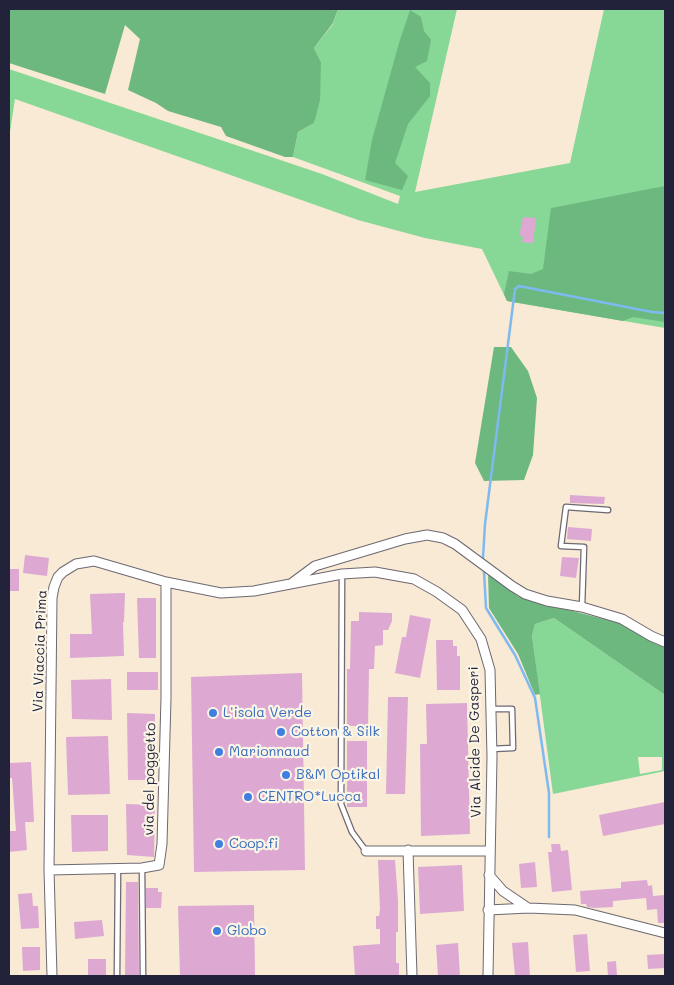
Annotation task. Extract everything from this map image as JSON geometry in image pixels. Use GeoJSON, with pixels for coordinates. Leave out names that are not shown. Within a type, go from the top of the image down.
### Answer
{"type":"FeatureCollection","features":[{"type":"Feature","properties":{"kind":"street"},"geometry":{"type":"LineString","coordinates":[[294,583],[315,566],[405,539],[427,535],[443,538],[455,544],[525,594],[582,607],[622,619],[665,642]]}},
{"type":"Feature","properties":{"kind":"street","name":"Via Viaccia Prima"},"geometry":{"type":"LineString","coordinates":[[52,976],[49,870],[52,598],[58,577],[76,564],[94,561],[166,582],[228,594],[254,592],[294,583]]}},
{"type":"Feature","properties":{"kind":"street","name":"Via Alcide De Gasperi"},"geometry":{"type":"LineString","coordinates":[[294,583],[342,574],[375,572],[414,579],[462,610],[482,639],[490,670],[492,748],[488,976]]}},
{"type":"Feature","properties":{"kind":"street","name":"via del poggetto"},"geometry":{"type":"LineString","coordinates":[[49,870],[142,868],[159,865],[162,844],[166,698],[166,582]]}},
{"type":"Feature","properties":{"kind":"street"},"geometry":{"type":"LineString","coordinates":[[408,850],[412,976]]}},
{"type":"Feature","properties":{"kind":"street"},"geometry":{"type":"LineString","coordinates":[[366,851],[490,851]]}},
{"type":"Feature","properties":{"kind":"street"},"geometry":{"type":"LineString","coordinates":[[489,875],[503,891],[528,908]]}},
{"type":"Feature","properties":{"kind":"street"},"geometry":{"type":"LineString","coordinates":[[488,910],[528,908],[575,910],[665,932]]}},
{"type":"Feature","properties":{"kind":"lane"},"geometry":{"type":"LineString","coordinates":[[582,607],[584,547],[561,546],[566,507],[608,510]]}},
{"type":"Feature","properties":{"kind":"lane"},"geometry":{"type":"LineString","coordinates":[[342,574],[341,804],[352,832],[366,851]]}},
{"type":"Feature","properties":{"kind":"lane"},"geometry":{"type":"LineString","coordinates":[[490,709],[512,709],[513,748],[492,748]]}},
{"type":"Feature","properties":{"kind":"lane"},"geometry":{"type":"LineString","coordinates":[[142,868],[143,976]]}},
{"type":"Feature","properties":{"kind":"lane"},"geometry":{"type":"LineString","coordinates":[[118,869],[118,976]]}},
{"type":"Feature","properties":{"kind":"green space"},"geometry":{"type":"Polygon","coordinates":[[[9,9],[338,9],[333,23],[314,48],[321,62],[320,100],[314,123],[298,132],[293,157],[285,157],[226,136],[221,127],[168,111],[156,103],[128,90],[140,39],[125,25],[105,94],[9,63],[9,9]]]}},
{"type":"Feature","properties":{"kind":"green space"},"geometry":{"type":"Polygon","coordinates":[[[338,9],[457,9],[415,192],[570,163],[604,9],[665,9],[665,328],[507,301],[482,249],[425,238],[358,220],[15,99],[9,138],[9,69],[322,174],[398,204],[400,196],[293,157],[298,132],[314,123],[321,62],[314,48],[333,24],[338,9]]]}},
{"type":"Feature","properties":{"kind":"green space"},"geometry":{"type":"Polygon","coordinates":[[[410,10],[421,17],[424,31],[431,40],[427,61],[415,67],[430,83],[430,96],[408,124],[395,163],[408,176],[402,190],[365,180],[372,140],[410,10]]]}},
{"type":"Feature","properties":{"kind":"green space"},"geometry":{"type":"Polygon","coordinates":[[[665,186],[665,322],[633,317],[623,321],[507,301],[504,294],[509,271],[531,274],[543,269],[551,208],[665,186]]]}},
{"type":"Feature","properties":{"kind":"green space"},"geometry":{"type":"Polygon","coordinates":[[[494,347],[511,347],[528,371],[537,398],[533,455],[524,480],[484,481],[475,463],[494,347]]]}},
{"type":"Feature","properties":{"kind":"green space"},"geometry":{"type":"Polygon","coordinates":[[[488,574],[519,597],[619,623],[656,644],[665,647],[665,695],[554,618],[535,624],[532,636],[540,694],[535,695],[518,654],[489,608],[488,574]]]}},
{"type":"Feature","properties":{"kind":"green space"},"geometry":{"type":"Polygon","coordinates":[[[554,618],[665,695],[665,771],[553,794],[532,636],[535,624],[554,618]],[[638,757],[640,774],[662,770],[662,757],[638,757]]]}},
{"type":"Feature","properties":{"kind":"building"},"geometry":{"type":"Polygon","coordinates":[[[523,217],[536,218],[533,243],[522,242],[523,236],[519,236],[523,217]]]}},
{"type":"Feature","properties":{"kind":"building"},"geometry":{"type":"Polygon","coordinates":[[[570,495],[605,497],[604,504],[570,503],[570,495]]]}},
{"type":"Feature","properties":{"kind":"building"},"geometry":{"type":"Polygon","coordinates":[[[568,527],[592,529],[591,541],[567,539],[568,527]]]}},
{"type":"Feature","properties":{"kind":"building"},"geometry":{"type":"Polygon","coordinates":[[[25,555],[49,558],[47,576],[23,573],[25,555]]]}},
{"type":"Feature","properties":{"kind":"building"},"geometry":{"type":"Polygon","coordinates":[[[562,557],[579,558],[576,578],[560,576],[562,557]]]}},
{"type":"Feature","properties":{"kind":"building"},"geometry":{"type":"Polygon","coordinates":[[[9,569],[19,569],[19,591],[9,591],[9,569]]]}},
{"type":"Feature","properties":{"kind":"building"},"geometry":{"type":"Polygon","coordinates":[[[125,593],[123,622],[124,656],[70,658],[70,634],[92,634],[90,594],[125,593]]]}},
{"type":"Feature","properties":{"kind":"building"},"geometry":{"type":"Polygon","coordinates":[[[137,598],[156,598],[156,658],[139,658],[137,598]]]}},
{"type":"Feature","properties":{"kind":"building"},"geometry":{"type":"Polygon","coordinates":[[[359,612],[392,613],[392,621],[388,630],[383,630],[383,645],[375,646],[374,669],[369,669],[368,726],[347,726],[347,669],[350,669],[351,621],[359,621],[359,612]]]}},
{"type":"Feature","properties":{"kind":"building"},"geometry":{"type":"Polygon","coordinates":[[[410,615],[431,619],[420,678],[395,673],[402,637],[406,637],[410,615]]]}},
{"type":"Feature","properties":{"kind":"building"},"geometry":{"type":"Polygon","coordinates":[[[436,640],[453,640],[453,646],[457,646],[457,656],[460,656],[460,690],[437,690],[436,640]]]}},
{"type":"Feature","properties":{"kind":"building"},"geometry":{"type":"Polygon","coordinates":[[[127,672],[158,672],[158,690],[127,690],[127,672]]]}},
{"type":"Feature","properties":{"kind":"building","name":"CENTRO*Lucca"},"geometry":{"type":"Polygon","coordinates":[[[302,673],[305,870],[194,872],[191,677],[302,673]]]}},
{"type":"Feature","properties":{"kind":"building"},"geometry":{"type":"Polygon","coordinates":[[[111,679],[112,720],[72,719],[71,680],[111,679]]]}},
{"type":"Feature","properties":{"kind":"building"},"geometry":{"type":"Polygon","coordinates":[[[388,697],[408,697],[405,794],[386,794],[388,697]]]}},
{"type":"Feature","properties":{"kind":"building"},"geometry":{"type":"Polygon","coordinates":[[[467,703],[470,834],[421,836],[420,744],[427,744],[426,704],[467,703]]]}},
{"type":"Feature","properties":{"kind":"building"},"geometry":{"type":"Polygon","coordinates":[[[127,713],[155,714],[153,780],[128,780],[127,713]]]}},
{"type":"Feature","properties":{"kind":"building"},"geometry":{"type":"Polygon","coordinates":[[[108,736],[110,794],[68,795],[66,737],[108,736]]]}},
{"type":"Feature","properties":{"kind":"building"},"geometry":{"type":"Polygon","coordinates":[[[347,741],[367,741],[367,807],[347,807],[347,741]]]}},
{"type":"Feature","properties":{"kind":"building"},"geometry":{"type":"Polygon","coordinates":[[[31,762],[34,822],[25,822],[27,850],[9,852],[9,831],[16,831],[9,763],[31,762]]]}},
{"type":"Feature","properties":{"kind":"building"},"geometry":{"type":"Polygon","coordinates":[[[665,802],[665,824],[603,836],[599,815],[665,802]]]}},
{"type":"Feature","properties":{"kind":"building"},"geometry":{"type":"Polygon","coordinates":[[[126,804],[155,805],[154,857],[127,855],[126,804]]]}},
{"type":"Feature","properties":{"kind":"building"},"geometry":{"type":"Polygon","coordinates":[[[71,815],[108,815],[108,851],[72,852],[71,815]]]}},
{"type":"Feature","properties":{"kind":"building"},"geometry":{"type":"Polygon","coordinates":[[[551,844],[560,844],[561,851],[568,850],[572,890],[552,892],[548,852],[552,852],[551,844]]]}},
{"type":"Feature","properties":{"kind":"building"},"geometry":{"type":"Polygon","coordinates":[[[378,860],[395,860],[398,900],[396,963],[399,963],[399,976],[355,976],[353,946],[380,944],[380,929],[376,929],[376,916],[379,916],[380,909],[378,860]]]}},
{"type":"Feature","properties":{"kind":"building"},"geometry":{"type":"Polygon","coordinates":[[[535,862],[537,887],[521,888],[519,864],[535,862]]]}},
{"type":"Feature","properties":{"kind":"building"},"geometry":{"type":"Polygon","coordinates":[[[462,865],[464,911],[420,914],[418,867],[462,865]]]}},
{"type":"Feature","properties":{"kind":"building"},"geometry":{"type":"Polygon","coordinates":[[[647,880],[648,886],[652,885],[653,896],[665,895],[665,923],[658,923],[657,909],[647,910],[646,898],[613,901],[613,907],[594,908],[581,904],[580,891],[621,888],[621,882],[647,880]]]}},
{"type":"Feature","properties":{"kind":"building"},"geometry":{"type":"Polygon","coordinates":[[[126,882],[138,882],[139,976],[125,976],[126,882]]]}},
{"type":"Feature","properties":{"kind":"building"},"geometry":{"type":"Polygon","coordinates":[[[146,888],[158,888],[158,892],[162,892],[161,908],[146,908],[146,888]]]}},
{"type":"Feature","properties":{"kind":"building"},"geometry":{"type":"Polygon","coordinates":[[[32,893],[33,906],[38,906],[39,928],[21,929],[18,894],[32,893]]]}},
{"type":"Feature","properties":{"kind":"building","name":"Globo"},"geometry":{"type":"Polygon","coordinates":[[[254,905],[255,976],[180,976],[178,906],[254,905]]]}},
{"type":"Feature","properties":{"kind":"building"},"geometry":{"type":"Polygon","coordinates":[[[102,920],[104,936],[75,939],[74,922],[102,920]]]}},
{"type":"Feature","properties":{"kind":"building"},"geometry":{"type":"Polygon","coordinates":[[[587,934],[590,971],[576,972],[573,935],[587,934]]]}},
{"type":"Feature","properties":{"kind":"building"},"geometry":{"type":"Polygon","coordinates":[[[528,942],[530,976],[515,976],[512,943],[528,942]]]}},
{"type":"Feature","properties":{"kind":"building"},"geometry":{"type":"Polygon","coordinates":[[[458,943],[460,976],[438,976],[436,945],[458,943]]]}},
{"type":"Feature","properties":{"kind":"building"},"geometry":{"type":"Polygon","coordinates":[[[22,947],[40,947],[40,970],[23,971],[22,947]]]}},
{"type":"Feature","properties":{"kind":"building"},"geometry":{"type":"Polygon","coordinates":[[[665,954],[665,968],[648,969],[647,955],[665,954]]]}},
{"type":"Feature","properties":{"kind":"building"},"geometry":{"type":"Polygon","coordinates":[[[88,959],[106,959],[106,976],[88,976],[88,959]]]}},
{"type":"Feature","properties":{"kind":"building"},"geometry":{"type":"Polygon","coordinates":[[[616,961],[617,976],[608,976],[607,962],[616,961]]]}},
{"type":"Feature","properties":{"kind":"waterway"},"geometry":{"type":"LineString","coordinates":[[483,558],[485,524],[515,289],[519,286],[665,313]]}},
{"type":"Feature","properties":{"kind":"waterway"},"geometry":{"type":"LineString","coordinates":[[484,571],[486,608],[515,655],[535,698],[549,793],[549,837]]}},
{"type":"Feature","properties":{"kind":"place","name":"L'isola Verde"},"geometry":{"type":"Point","coordinates":[213,713]}},
{"type":"Feature","properties":{"kind":"place","name":"Cotton & Silk"},"geometry":{"type":"Point","coordinates":[281,732]}},
{"type":"Feature","properties":{"kind":"place","name":"Marionnaud"},"geometry":{"type":"Point","coordinates":[219,752]}},
{"type":"Feature","properties":{"kind":"place","name":"B&M Optikal"},"geometry":{"type":"Point","coordinates":[286,775]}},
{"type":"Feature","properties":{"kind":"place","name":"CENTRO*Lucca"},"geometry":{"type":"Point","coordinates":[248,797]}},
{"type":"Feature","properties":{"kind":"place","name":"Coop.fi"},"geometry":{"type":"Point","coordinates":[219,844]}},
{"type":"Feature","properties":{"kind":"place","name":"Globo"},"geometry":{"type":"Point","coordinates":[217,931]}}]}
